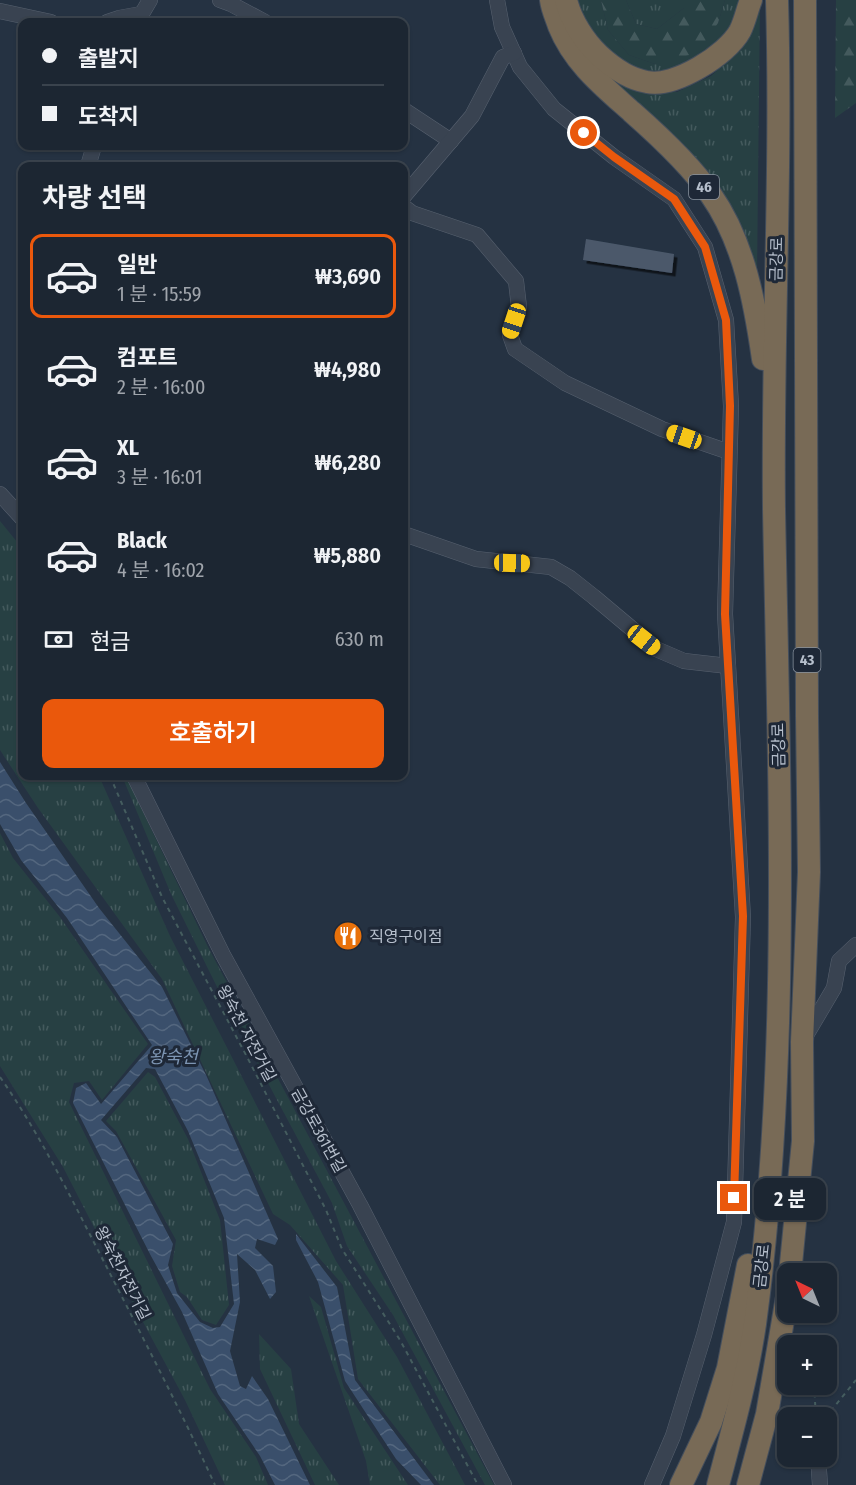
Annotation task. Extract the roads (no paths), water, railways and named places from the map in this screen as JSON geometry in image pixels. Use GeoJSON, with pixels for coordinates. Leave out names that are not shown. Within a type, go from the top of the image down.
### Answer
{"type":"FeatureCollection","features":[{"type":"Feature","properties":{"kind":"highway","name":"46"},"geometry":{"type":"LineString","coordinates":[[551,0],[551,7],[564,38],[581,65],[604,89],[633,112],[674,152],[711,194],[728,226],[747,275],[773,420]]}},
{"type":"Feature","properties":{"kind":"highway"},"geometry":{"type":"LineString","coordinates":[[566,0],[569,11],[588,45],[614,69],[647,82],[669,82],[710,62],[740,32],[751,0]]}},
{"type":"Feature","properties":{"kind":"highway","name":"금강로"},"geometry":{"type":"LineString","coordinates":[[718,1485],[737,1414],[754,1327],[773,1134],[778,981],[779,792],[773,420],[778,110],[777,0]]}},
{"type":"Feature","properties":{"kind":"highway","name":"금강로"},"geometry":{"type":"LineString","coordinates":[[792,1263],[803,1141],[802,1042],[809,872],[805,0]]}},
{"type":"Feature","properties":{"kind":"highway"},"geometry":{"type":"LineString","coordinates":[[805,47],[812,0]]}},
{"type":"Feature","properties":{"kind":"highway"},"geometry":{"type":"LineString","coordinates":[[681,1485],[711,1422],[728,1368],[773,1134]]}},
{"type":"Feature","properties":{"kind":"highway","name":"금강로"},"geometry":{"type":"LineString","coordinates":[[748,1485],[767,1414],[783,1323]]}},
{"type":"Feature","properties":{"kind":"street"},"geometry":{"type":"LineString","coordinates":[[140,18],[150,0]]}},
{"type":"Feature","properties":{"kind":"street"},"geometry":{"type":"LineString","coordinates":[[220,0],[257,18]]}},
{"type":"Feature","properties":{"kind":"street"},"geometry":{"type":"LineString","coordinates":[[497,0],[502,27],[520,68],[555,109],[614,157],[674,199],[705,247],[726,320],[730,406],[725,614],[743,916],[734,1222],[704,1335],[673,1437],[652,1485]]}},
{"type":"Feature","properties":{"kind":"street"},"geometry":{"type":"LineString","coordinates":[[0,11],[32,18]]}},
{"type":"Feature","properties":{"kind":"street"},"geometry":{"type":"LineString","coordinates":[[408,191],[472,116],[503,57],[514,53]]}},
{"type":"Feature","properties":{"kind":"street"},"geometry":{"type":"LineString","coordinates":[[408,113],[451,141]]}},
{"type":"Feature","properties":{"kind":"street"},"geometry":{"type":"LineString","coordinates":[[408,210],[477,235],[516,281],[519,307],[510,335],[515,349],[565,383],[662,429],[729,452]]}},
{"type":"Feature","properties":{"kind":"street"},"geometry":{"type":"LineString","coordinates":[[0,494],[18,514]]}},
{"type":"Feature","properties":{"kind":"street"},"geometry":{"type":"LineString","coordinates":[[408,535],[476,559],[551,567],[570,578],[656,649],[684,662],[728,666]]}},
{"type":"Feature","properties":{"kind":"street","name":"금강로361번길"},"geometry":{"type":"LineString","coordinates":[[136,780],[223,955],[360,1205],[504,1485]]}},
{"type":"Feature","properties":{"kind":"street"},"geometry":{"type":"LineString","coordinates":[[802,1042],[834,988],[839,961],[856,945]]}},
{"type":"Feature","properties":{"kind":"street"},"geometry":{"type":"LineString","coordinates":[[819,1467],[820,1485]]}},
{"type":"Feature","properties":{"kind":"water","name":"왕숙천"},"geometry":{"type":"Polygon","coordinates":[[[0,762],[99,908],[162,987],[207,1077],[278,1239],[275,1245],[257,1239],[255,1248],[273,1266],[276,1292],[270,1299],[255,1270],[237,1254],[240,1302],[230,1351],[240,1386],[246,1389],[252,1376],[268,1399],[310,1485],[275,1485],[260,1456],[218,1394],[182,1312],[73,1103],[76,1088],[86,1083],[101,1104],[152,1045],[67,918],[21,860],[0,824],[0,762]],[[146,1068],[101,1120],[117,1137],[173,1244],[168,1265],[177,1293],[200,1322],[213,1328],[220,1327],[234,1304],[224,1218],[188,1131],[155,1069],[146,1068]]]}},
{"type":"Feature","properties":{"kind":"water"},"geometry":{"type":"Polygon","coordinates":[[[296,1234],[337,1287],[355,1380],[434,1485],[421,1485],[396,1459],[345,1381],[318,1282],[296,1240],[296,1234]]]}},
{"type":"Feature","properties":{"kind":"place","name":"직영구이점"},"geometry":{"type":"Point","coordinates":[348,936]}}]}
